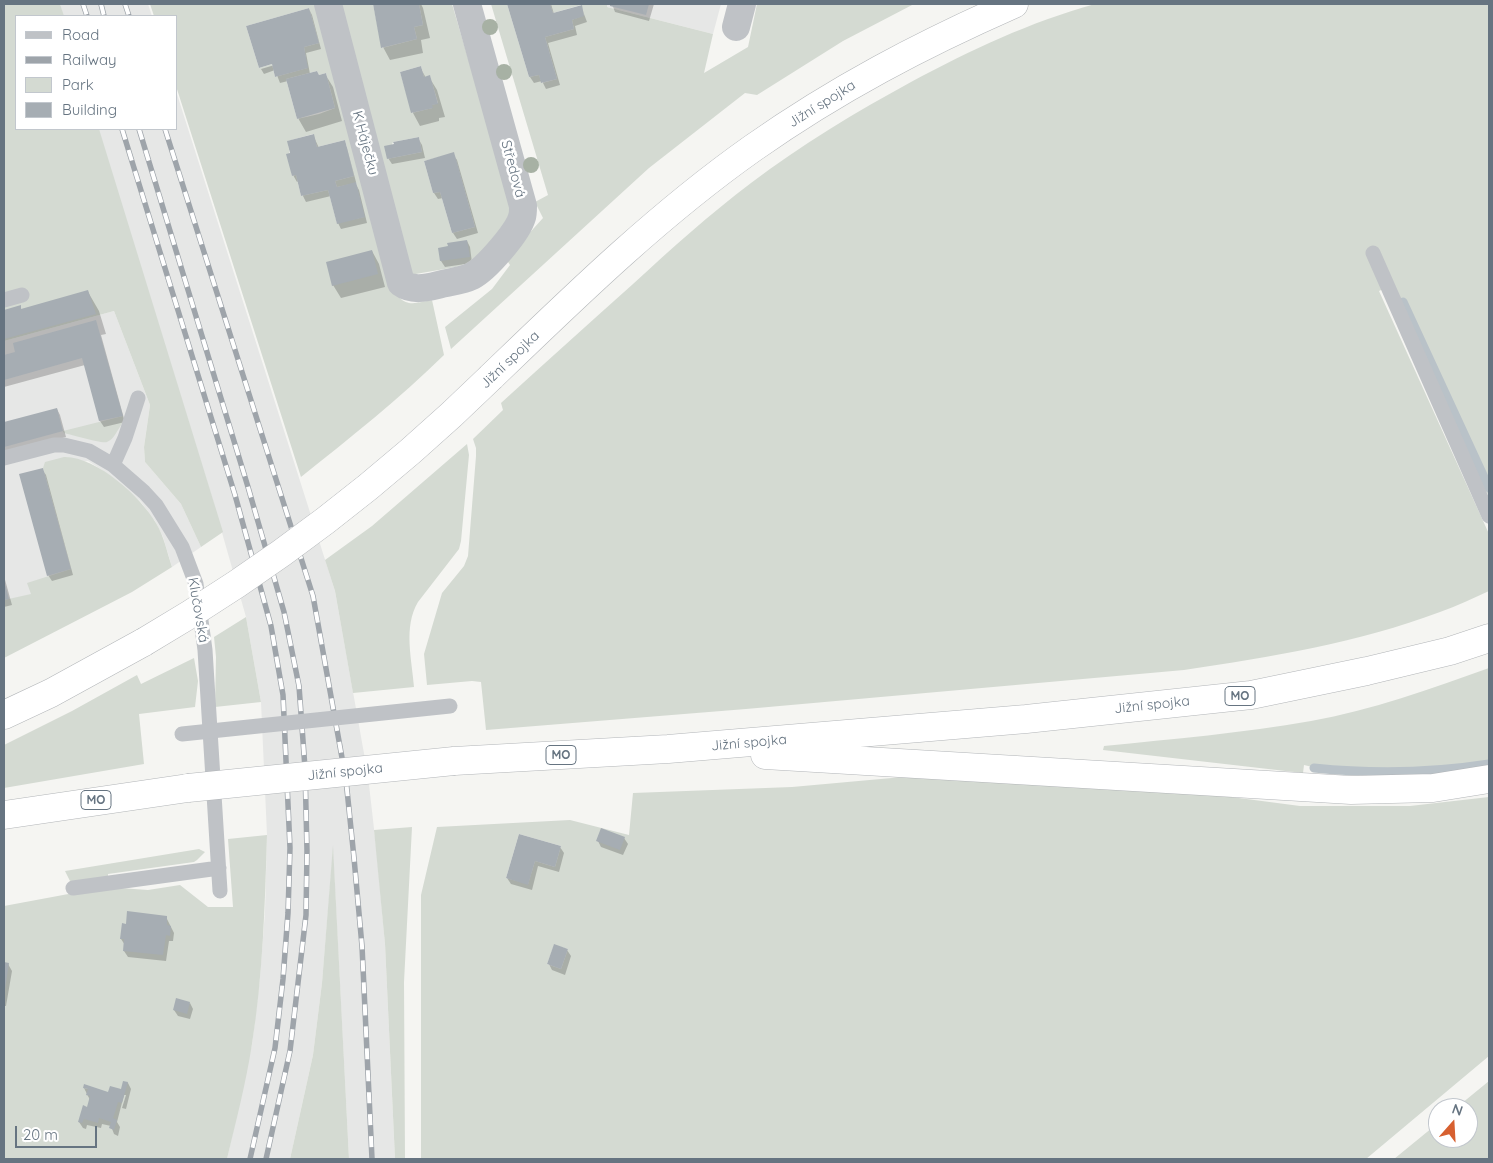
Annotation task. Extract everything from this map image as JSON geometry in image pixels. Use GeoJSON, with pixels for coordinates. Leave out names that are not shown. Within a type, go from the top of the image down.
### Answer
{"type":"FeatureCollection","features":[{"type":"Feature","properties":{"kind":"highway","name":"Jižní spojka"},"geometry":{"type":"LineString","coordinates":[[4,715],[50,693],[144,642],[238,584],[353,500],[412,450],[572,299],[634,244],[692,195],[752,149],[812,108],[878,69],[946,34],[1014,4]]}},
{"type":"Feature","properties":{"kind":"highway","name":"Jižní spojka"},"geometry":{"type":"LineString","coordinates":[[4,815],[188,788],[454,761],[668,749],[1026,719],[1250,695],[1367,671],[1450,651],[1489,638]]}},
{"type":"Feature","properties":{"kind":"highway"},"geometry":{"type":"LineString","coordinates":[[668,749],[1351,790],[1433,788],[1489,779]]}},
{"type":"Feature","properties":{"kind":"street","name":"K Háječku"},"geometry":{"type":"LineString","coordinates":[[328,4],[401,282]]}},
{"type":"Feature","properties":{"kind":"street","name":"Středová"},"geometry":{"type":"LineString","coordinates":[[401,282],[407,287],[415,288],[434,286],[473,275],[495,256],[519,225],[522,217],[523,206],[467,4]]}},
{"type":"Feature","properties":{"kind":"lane"},"geometry":{"type":"LineString","coordinates":[[1373,253],[1489,516]]}},
{"type":"Feature","properties":{"kind":"lane"},"geometry":{"type":"LineString","coordinates":[[4,300],[22,295]]}},
{"type":"Feature","properties":{"kind":"lane"},"geometry":{"type":"LineString","coordinates":[[113,465],[130,426],[138,398]]}},
{"type":"Feature","properties":{"kind":"lane","name":"Klučovská"},"geometry":{"type":"LineString","coordinates":[[4,458],[54,445],[64,445],[89,451],[113,465],[144,492],[156,505],[182,547],[196,584],[204,650],[220,891]]}},
{"type":"Feature","properties":{"kind":"lane"},"geometry":{"type":"LineString","coordinates":[[182,734],[450,706]]}},
{"type":"Feature","properties":{"kind":"lane"},"geometry":{"type":"LineString","coordinates":[[73,888],[219,868]]}},
{"type":"Feature","properties":{"kind":"shaded area"},"geometry":{"type":"Polygon","coordinates":[[[60,4],[148,4],[152,15],[63,15],[60,4]]]}},
{"type":"Feature","properties":{"kind":"shaded area"},"geometry":{"type":"Polygon","coordinates":[[[607,4],[721,4],[713,34],[607,7],[607,4]]]}},
{"type":"Feature","properties":{"kind":"shaded area"},"geometry":{"type":"Polygon","coordinates":[[[178,97],[335,591],[368,776],[377,855],[385,944],[395,1159],[349,1159],[333,851],[322,983],[313,1055],[290,1159],[227,1159],[252,1044],[265,912],[267,835],[261,702],[246,617],[213,501],[98,130],[178,130],[178,97]]]}},
{"type":"Feature","properties":{"kind":"shaded area"},"geometry":{"type":"Polygon","coordinates":[[[114,311],[150,405],[144,447],[145,462],[181,504],[201,547],[172,567],[163,537],[155,521],[140,501],[102,470],[88,461],[43,468],[71,569],[55,597],[4,612],[4,341],[114,311]]]}},
{"type":"Feature","properties":{"kind":"green space"},"geometry":{"type":"Polygon","coordinates":[[[4,4],[60,4],[64,15],[15,15],[15,130],[99,130],[223,532],[201,547],[181,504],[145,462],[144,447],[150,405],[114,311],[4,341],[4,4]]]}},
{"type":"Feature","properties":{"kind":"green space"},"geometry":{"type":"Polygon","coordinates":[[[150,4],[316,4],[400,298],[410,303],[432,300],[444,355],[392,403],[301,477],[178,92],[178,15],[154,15],[150,4]],[[309,8],[246,26],[259,68],[272,64],[275,77],[307,68],[304,47],[319,43],[309,8]],[[317,71],[286,79],[297,119],[335,108],[326,73],[319,75],[317,71]],[[313,134],[288,141],[292,176],[296,175],[301,196],[328,190],[337,223],[364,217],[356,183],[337,187],[335,181],[354,176],[345,140],[317,147],[313,134]]]}},
{"type":"Feature","properties":{"kind":"green space"},"geometry":{"type":"Polygon","coordinates":[[[338,4],[373,4],[382,48],[417,39],[414,27],[423,25],[419,4],[452,4],[510,200],[510,212],[504,225],[480,254],[465,264],[456,267],[410,275],[338,4]],[[421,66],[400,72],[412,113],[432,108],[432,105],[438,103],[430,76],[424,77],[421,66]],[[419,137],[393,142],[387,159],[422,152],[419,137]],[[454,153],[424,161],[433,193],[440,192],[452,233],[475,227],[454,153]]]}},
{"type":"Feature","properties":{"kind":"green space"},"geometry":{"type":"Polygon","coordinates":[[[491,4],[507,4],[529,77],[539,75],[542,83],[557,79],[545,37],[574,29],[572,20],[584,15],[581,5],[553,13],[550,4],[607,4],[607,7],[713,34],[704,73],[748,47],[757,4],[914,4],[843,41],[757,95],[745,93],[649,168],[451,349],[445,327],[492,289],[510,265],[506,259],[543,218],[535,202],[548,195],[491,4]]]}},
{"type":"Feature","properties":{"kind":"green space"},"geometry":{"type":"Polygon","coordinates":[[[1095,4],[1489,4],[1489,497],[1394,284],[1379,291],[1489,534],[1489,591],[1446,610],[1409,623],[1346,641],[1217,665],[1184,670],[746,709],[486,730],[481,682],[427,685],[424,654],[442,593],[464,566],[468,556],[476,456],[473,439],[503,410],[501,403],[691,232],[789,155],[870,105],[956,59],[1024,28],[1095,4]]]}},
{"type":"Feature","properties":{"kind":"green space"},"geometry":{"type":"Polygon","coordinates":[[[123,416],[123,422],[120,427],[107,442],[87,439],[64,433],[63,431],[123,416]]]}},
{"type":"Feature","properties":{"kind":"green space"},"geometry":{"type":"Polygon","coordinates":[[[467,444],[469,455],[459,549],[418,602],[413,612],[410,643],[414,687],[353,693],[335,591],[325,560],[372,526],[467,444]]]}},
{"type":"Feature","properties":{"kind":"green space"},"geometry":{"type":"Polygon","coordinates":[[[64,457],[77,458],[90,463],[129,490],[159,528],[172,567],[132,592],[4,658],[4,600],[31,594],[27,583],[71,569],[43,468],[45,462],[64,457]]]}},
{"type":"Feature","properties":{"kind":"green space"},"geometry":{"type":"Polygon","coordinates":[[[246,617],[261,702],[215,707],[216,657],[214,637],[246,617]]]}},
{"type":"Feature","properties":{"kind":"green space"},"geometry":{"type":"Polygon","coordinates":[[[194,658],[198,681],[195,707],[139,714],[144,764],[4,788],[4,745],[72,711],[137,675],[141,684],[194,658]]]}},
{"type":"Feature","properties":{"kind":"green space"},"geometry":{"type":"Polygon","coordinates":[[[1489,668],[1489,764],[1444,770],[1396,773],[1348,772],[1304,765],[1303,773],[1103,750],[1104,746],[1234,732],[1311,721],[1401,698],[1489,668]]]}},
{"type":"Feature","properties":{"kind":"green space"},"geometry":{"type":"Polygon","coordinates":[[[963,775],[1094,779],[1300,806],[1410,806],[1489,797],[1489,1056],[1439,1098],[1428,1098],[1428,1107],[1366,1159],[421,1159],[421,895],[437,827],[570,820],[629,835],[633,793],[792,787],[903,777],[963,775]],[[519,834],[506,878],[528,884],[535,861],[555,867],[561,846],[519,834]],[[554,945],[547,964],[561,969],[568,949],[554,945]]]}},
{"type":"Feature","properties":{"kind":"green space"},"geometry":{"type":"Polygon","coordinates":[[[412,827],[404,982],[405,1159],[395,1159],[385,944],[374,830],[412,827]]]}},
{"type":"Feature","properties":{"kind":"green space"},"geometry":{"type":"Polygon","coordinates":[[[267,835],[263,940],[256,1018],[247,1073],[227,1159],[4,1159],[4,906],[106,887],[148,890],[180,885],[208,907],[233,907],[228,839],[267,835]]]}},
{"type":"Feature","properties":{"kind":"green space"},"geometry":{"type":"Polygon","coordinates":[[[333,845],[349,1159],[290,1159],[313,1055],[322,983],[333,845]]]}},
{"type":"Feature","properties":{"kind":"green space"},"geometry":{"type":"Polygon","coordinates":[[[199,849],[205,852],[194,862],[108,874],[108,879],[72,885],[65,871],[199,849]]]}},
{"type":"Feature","properties":{"kind":"green space"},"geometry":{"type":"Polygon","coordinates":[[[1489,1081],[1489,1159],[1394,1159],[1428,1131],[1428,1148],[1478,1148],[1478,1098],[1468,1098],[1489,1081]]]}},
{"type":"Feature","properties":{"kind":"building"},"geometry":{"type":"Polygon","coordinates":[[[373,4],[419,4],[423,25],[414,27],[417,39],[381,48],[373,4]]]}},
{"type":"Feature","properties":{"kind":"building"},"geometry":{"type":"Polygon","coordinates":[[[507,4],[550,4],[553,13],[582,5],[584,16],[572,20],[574,29],[545,37],[557,79],[541,83],[539,75],[529,77],[507,4]]]}},
{"type":"Feature","properties":{"kind":"building"},"geometry":{"type":"Polygon","coordinates":[[[610,4],[649,4],[646,15],[610,6],[610,4]]]}},
{"type":"Feature","properties":{"kind":"building"},"geometry":{"type":"Polygon","coordinates":[[[309,8],[319,43],[304,47],[308,68],[275,77],[272,64],[259,68],[246,26],[309,8]]]}},
{"type":"Feature","properties":{"kind":"building"},"geometry":{"type":"Polygon","coordinates":[[[421,66],[424,77],[430,75],[438,104],[432,105],[433,108],[411,113],[400,72],[421,66]]]}},
{"type":"Feature","properties":{"kind":"building"},"geometry":{"type":"Polygon","coordinates":[[[317,71],[319,75],[326,73],[335,108],[297,119],[286,79],[317,71]]]}},
{"type":"Feature","properties":{"kind":"building"},"geometry":{"type":"Polygon","coordinates":[[[314,134],[317,147],[345,140],[354,176],[335,181],[337,187],[356,182],[365,217],[337,224],[328,190],[301,196],[296,175],[292,176],[286,154],[290,153],[287,141],[314,134]]]}},
{"type":"Feature","properties":{"kind":"building"},"geometry":{"type":"Polygon","coordinates":[[[419,137],[422,152],[387,159],[384,146],[394,144],[393,142],[419,137]]]}},
{"type":"Feature","properties":{"kind":"building"},"geometry":{"type":"Polygon","coordinates":[[[454,152],[475,227],[452,233],[440,192],[433,193],[424,161],[454,152]]]}},
{"type":"Feature","properties":{"kind":"building"},"geometry":{"type":"Polygon","coordinates":[[[467,240],[470,257],[440,261],[438,248],[448,246],[447,243],[467,240]]]}},
{"type":"Feature","properties":{"kind":"building"},"geometry":{"type":"Polygon","coordinates":[[[372,250],[378,274],[332,286],[326,262],[372,250]]]}},
{"type":"Feature","properties":{"kind":"building"},"geometry":{"type":"Polygon","coordinates":[[[88,290],[96,314],[4,339],[4,310],[21,305],[21,309],[88,290]]]}},
{"type":"Feature","properties":{"kind":"building"},"geometry":{"type":"Polygon","coordinates":[[[96,320],[123,416],[99,421],[82,358],[4,380],[4,355],[15,352],[13,343],[96,320]]]}},
{"type":"Feature","properties":{"kind":"building"},"geometry":{"type":"Polygon","coordinates":[[[57,408],[63,431],[4,447],[4,422],[57,408]]]}},
{"type":"Feature","properties":{"kind":"building"},"geometry":{"type":"Polygon","coordinates":[[[43,468],[71,569],[47,576],[19,474],[43,468]]]}},
{"type":"Feature","properties":{"kind":"building"},"geometry":{"type":"Polygon","coordinates":[[[4,581],[9,599],[4,600],[4,581]]]}},
{"type":"Feature","properties":{"kind":"building"},"geometry":{"type":"Polygon","coordinates":[[[601,828],[625,837],[620,850],[596,841],[601,828]]]}},
{"type":"Feature","properties":{"kind":"building"},"geometry":{"type":"Polygon","coordinates":[[[519,834],[561,846],[555,867],[535,861],[528,885],[506,878],[519,834]]]}},
{"type":"Feature","properties":{"kind":"building"},"geometry":{"type":"Polygon","coordinates":[[[127,911],[167,916],[167,925],[171,926],[170,936],[166,935],[163,955],[123,951],[124,939],[120,939],[122,923],[126,924],[127,911]]]}},
{"type":"Feature","properties":{"kind":"building"},"geometry":{"type":"Polygon","coordinates":[[[554,944],[568,949],[561,969],[547,964],[554,944]]]}},
{"type":"Feature","properties":{"kind":"building"},"geometry":{"type":"Polygon","coordinates":[[[4,962],[9,963],[5,989],[4,989],[4,962]]]}},
{"type":"Feature","properties":{"kind":"building"},"geometry":{"type":"Polygon","coordinates":[[[176,998],[190,1002],[187,1014],[173,1010],[176,998]]]}},
{"type":"Feature","properties":{"kind":"building"},"geometry":{"type":"Polygon","coordinates":[[[123,1081],[128,1082],[122,1103],[118,1102],[113,1118],[117,1120],[114,1130],[109,1128],[111,1122],[99,1118],[98,1123],[84,1119],[82,1123],[78,1122],[83,1105],[87,1107],[90,1096],[86,1095],[88,1089],[83,1088],[84,1084],[108,1092],[110,1086],[121,1089],[123,1081]]]}},
{"type":"Feature","properties":{"kind":"waterway"},"geometry":{"type":"LineString","coordinates":[[1403,302],[1489,488]]}},
{"type":"Feature","properties":{"kind":"waterway"},"geometry":{"type":"LineString","coordinates":[[1314,768],[1402,772],[1489,764]]}},
{"type":"Feature","properties":{"kind":"railway"},"geometry":{"type":"LineString","coordinates":[[83,4],[87,15]]}},
{"type":"Feature","properties":{"kind":"railway"},"geometry":{"type":"LineString","coordinates":[[101,4],[104,15]]}},
{"type":"Feature","properties":{"kind":"railway"},"geometry":{"type":"LineString","coordinates":[[125,4],[129,15]]}},
{"type":"Feature","properties":{"kind":"railway"},"geometry":{"type":"LineString","coordinates":[[122,130],[235,495],[271,626],[283,695],[290,848],[288,913],[275,1048],[250,1159]]}},
{"type":"Feature","properties":{"kind":"railway"},"geometry":{"type":"LineString","coordinates":[[139,130],[284,612],[299,686],[305,768],[306,915],[290,1051],[266,1159]]}},
{"type":"Feature","properties":{"kind":"railway"},"geometry":{"type":"LineString","coordinates":[[165,130],[313,596],[346,780],[362,946],[372,1159]]}}]}
